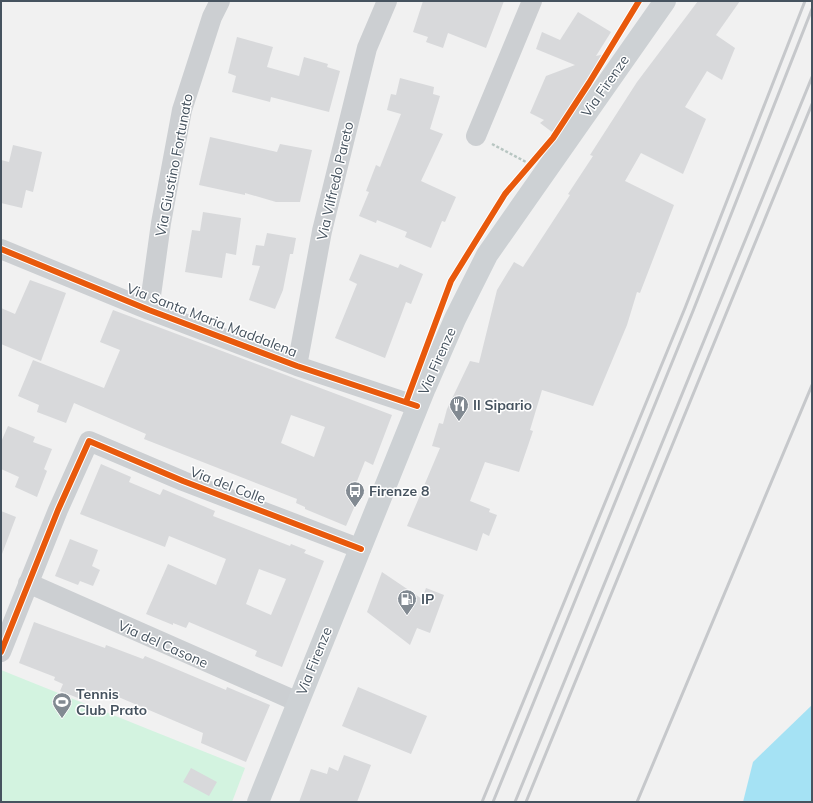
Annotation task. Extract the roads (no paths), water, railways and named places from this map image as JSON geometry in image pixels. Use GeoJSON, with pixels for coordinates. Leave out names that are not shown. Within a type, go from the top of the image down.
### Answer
{"type":"FeatureCollection","features":[{"type":"Feature","properties":{"kind":"main road","name":"Via Firenze"},"geometry":{"type":"LineString","coordinates":[[258,802],[361,549],[417,406],[455,319],[487,255],[665,1]]}},
{"type":"Feature","properties":{"kind":"street","name":"Via Giustino Fortunato"},"geometry":{"type":"LineString","coordinates":[[149,310],[161,223],[182,110],[212,17],[220,1]]}},
{"type":"Feature","properties":{"kind":"street","name":"Via Vilfredo Pareto"},"geometry":{"type":"LineString","coordinates":[[298,366],[322,232],[333,186],[367,48],[386,1]]}},
{"type":"Feature","properties":{"kind":"street"},"geometry":{"type":"LineString","coordinates":[[476,136],[532,1]]}},
{"type":"Feature","properties":{"kind":"street","name":"Via Santa Maria Maddalena"},"geometry":{"type":"LineString","coordinates":[[1,249],[149,310],[298,366],[417,406]]}},
{"type":"Feature","properties":{"kind":"street","name":"Via del Colle"},"geometry":{"type":"LineString","coordinates":[[28,584],[58,510],[89,441],[183,481],[361,549]]}},
{"type":"Feature","properties":{"kind":"street"},"geometry":{"type":"LineString","coordinates":[[1,652],[28,584]]}},
{"type":"Feature","properties":{"kind":"street","name":"Via del Casone"},"geometry":{"type":"LineString","coordinates":[[28,584],[298,702]]}},
{"type":"Feature","properties":{"kind":"water"},"geometry":{"type":"Polygon","coordinates":[[[812,705],[812,802],[743,802],[753,762],[812,705]]]}},
{"type":"Feature","properties":{"kind":"railway"},"geometry":{"type":"LineString","coordinates":[[482,802],[685,308],[805,1]]}},
{"type":"Feature","properties":{"kind":"railway"},"geometry":{"type":"LineString","coordinates":[[493,802],[693,311],[812,9]]}},
{"type":"Feature","properties":{"kind":"railway"},"geometry":{"type":"LineString","coordinates":[[515,802],[812,77]]}},
{"type":"Feature","properties":{"kind":"railway"},"geometry":{"type":"LineString","coordinates":[[526,802],[812,104]]}},
{"type":"Feature","properties":{"kind":"railway"},"geometry":{"type":"LineString","coordinates":[[637,802],[812,385]]}},
{"type":"Feature","properties":{"kind":"place","name":"Il Sipario"},"geometry":{"type":"Point","coordinates":[459,422]}},
{"type":"Feature","properties":{"kind":"place","name":"Firenze 8"},"geometry":{"type":"Point","coordinates":[355,508]}},
{"type":"Feature","properties":{"kind":"place","name":"IP"},"geometry":{"type":"Point","coordinates":[407,616]}},
{"type":"Feature","properties":{"kind":"place","name":"Tennis Club Prato"},"geometry":{"type":"Point","coordinates":[62,719]}}]}
